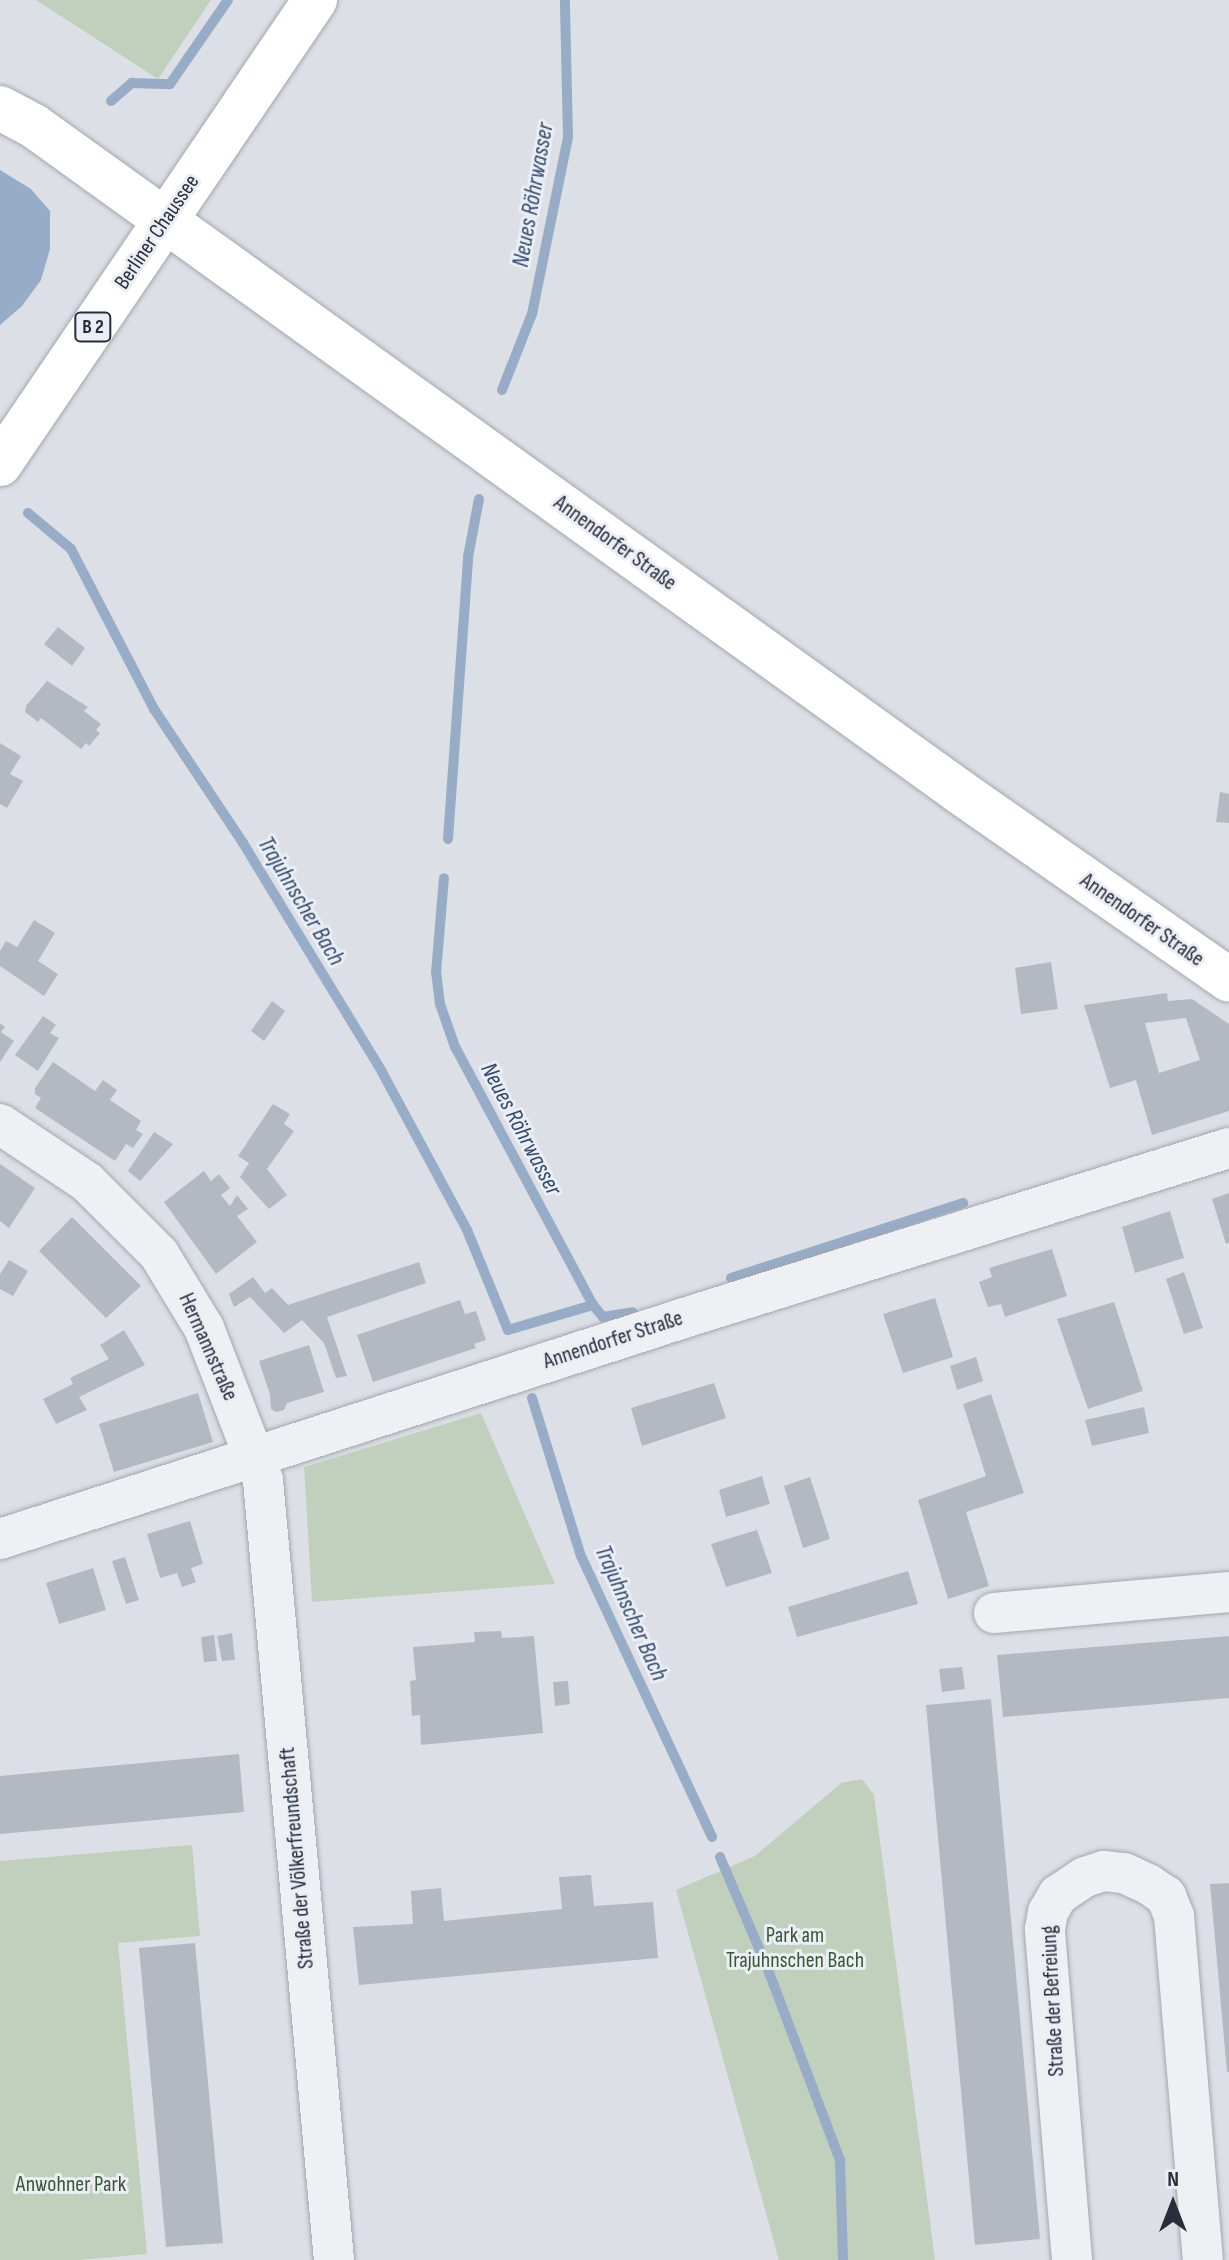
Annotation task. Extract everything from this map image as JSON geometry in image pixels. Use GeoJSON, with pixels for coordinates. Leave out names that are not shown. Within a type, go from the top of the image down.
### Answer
{"type":"FeatureCollection","features":[{"type":"Feature","properties":{"kind":"main road","name":"Berliner Chaussee"},"geometry":{"type":"LineString","coordinates":[[0,464],[315,0]]}},
{"type":"Feature","properties":{"kind":"main road","name":"Annendorfer Straße"},"geometry":{"type":"LineString","coordinates":[[0,108],[34,126],[1058,861],[1229,980]]}},
{"type":"Feature","properties":{"kind":"street","name":"Hermannstraße"},"geometry":{"type":"LineString","coordinates":[[0,1124],[87,1182],[159,1254],[204,1328],[254,1457]]}},
{"type":"Feature","properties":{"kind":"street","name":"Annendorfer Straße"},"geometry":{"type":"LineString","coordinates":[[0,1539],[703,1312],[1229,1148]]}},
{"type":"Feature","properties":{"kind":"street","name":"Straße der Völkerfreundschaft"},"geometry":{"type":"LineString","coordinates":[[254,1457],[267,1500],[334,2260]]}},
{"type":"Feature","properties":{"kind":"street"},"geometry":{"type":"LineString","coordinates":[[994,1613],[1229,1592]]}},
{"type":"Feature","properties":{"kind":"street","name":"Straße der Befreiung"},"geometry":{"type":"LineString","coordinates":[[1072,2260],[1045,1929],[1048,1912],[1058,1895],[1085,1877],[1104,1871],[1124,1873],[1148,1884],[1166,1896],[1174,1916],[1203,2260]]}},
{"type":"Feature","properties":{"kind":"green space"},"geometry":{"type":"Polygon","coordinates":[[[36,0],[211,0],[158,79],[36,0]]]}},
{"type":"Feature","properties":{"kind":"green space"},"geometry":{"type":"Polygon","coordinates":[[[481,1413],[555,1584],[312,1602],[304,1467],[481,1413]]]}},
{"type":"Feature","properties":{"kind":"green space","name":"Park am Trajuhnschen Bach"},"geometry":{"type":"Polygon","coordinates":[[[862,1779],[874,1795],[935,2260],[779,2260],[676,1890],[755,1856],[841,1783],[862,1779]]]}},
{"type":"Feature","properties":{"kind":"green space","name":"Anwohner Park"},"geometry":{"type":"Polygon","coordinates":[[[192,1845],[200,1936],[118,1943],[147,2254],[79,2260],[0,2260],[0,1861],[192,1845]]]}},
{"type":"Feature","properties":{"kind":"water"},"geometry":{"type":"Polygon","coordinates":[[[0,170],[31,189],[50,211],[50,249],[41,280],[22,306],[0,325],[0,170]]]}},
{"type":"Feature","properties":{"kind":"building"},"geometry":{"type":"Polygon","coordinates":[[[58,627],[85,648],[72,666],[44,644],[58,627]]]}},
{"type":"Feature","properties":{"kind":"building"},"geometry":{"type":"Polygon","coordinates":[[[47,681],[88,707],[84,711],[101,724],[96,730],[100,733],[89,746],[86,743],[81,749],[41,718],[38,722],[25,712],[26,706],[47,681]]]}},
{"type":"Feature","properties":{"kind":"building"},"geometry":{"type":"Polygon","coordinates":[[[0,743],[21,756],[10,774],[23,781],[7,808],[0,804],[0,743]]]}},
{"type":"Feature","properties":{"kind":"building"},"geometry":{"type":"Polygon","coordinates":[[[1220,792],[1229,794],[1229,823],[1216,822],[1220,792]]]}},
{"type":"Feature","properties":{"kind":"building"},"geometry":{"type":"Polygon","coordinates":[[[34,920],[55,933],[38,961],[58,974],[44,996],[0,966],[0,951],[6,941],[17,947],[34,920]]]}},
{"type":"Feature","properties":{"kind":"building"},"geometry":{"type":"Polygon","coordinates":[[[1051,962],[1058,1009],[1021,1014],[1015,968],[1051,962]]]}},
{"type":"Feature","properties":{"kind":"building"},"geometry":{"type":"Polygon","coordinates":[[[1167,993],[1168,1001],[1192,999],[1229,1024],[1229,1111],[1152,1135],[1136,1080],[1110,1088],[1084,1005],[1167,993]],[[1186,1018],[1145,1023],[1159,1073],[1200,1060],[1186,1018]]]}},
{"type":"Feature","properties":{"kind":"building"},"geometry":{"type":"Polygon","coordinates":[[[272,1001],[285,1011],[264,1041],[251,1031],[272,1001]]]}},
{"type":"Feature","properties":{"kind":"building"},"geometry":{"type":"Polygon","coordinates":[[[43,1016],[56,1025],[50,1033],[59,1038],[38,1071],[15,1055],[43,1016]]]}},
{"type":"Feature","properties":{"kind":"building"},"geometry":{"type":"Polygon","coordinates":[[[0,1023],[5,1027],[1,1032],[14,1041],[0,1062],[0,1023]]]}},
{"type":"Feature","properties":{"kind":"building"},"geometry":{"type":"Polygon","coordinates":[[[53,1062],[95,1091],[103,1080],[117,1090],[110,1100],[141,1121],[136,1130],[143,1134],[133,1148],[126,1144],[115,1161],[35,1108],[41,1098],[35,1094],[35,1088],[53,1062]]]}},
{"type":"Feature","properties":{"kind":"building"},"geometry":{"type":"Polygon","coordinates":[[[273,1104],[290,1114],[284,1124],[294,1131],[267,1169],[287,1195],[269,1209],[240,1177],[249,1163],[238,1156],[273,1104]]]}},
{"type":"Feature","properties":{"kind":"building"},"geometry":{"type":"Polygon","coordinates":[[[154,1132],[173,1144],[140,1181],[128,1171],[154,1132]]]}},
{"type":"Feature","properties":{"kind":"building"},"geometry":{"type":"Polygon","coordinates":[[[0,1164],[35,1188],[9,1228],[0,1221],[0,1164]]]}},
{"type":"Feature","properties":{"kind":"building"},"geometry":{"type":"Polygon","coordinates":[[[204,1171],[211,1181],[219,1174],[230,1188],[221,1195],[230,1206],[237,1195],[248,1209],[237,1216],[257,1242],[216,1274],[164,1202],[204,1171]]]}},
{"type":"Feature","properties":{"kind":"building"},"geometry":{"type":"Polygon","coordinates":[[[1229,1193],[1229,1243],[1226,1244],[1212,1199],[1229,1193]]]}},
{"type":"Feature","properties":{"kind":"building"},"geometry":{"type":"Polygon","coordinates":[[[1170,1211],[1184,1258],[1135,1273],[1122,1227],[1170,1211]]]}},
{"type":"Feature","properties":{"kind":"building"},"geometry":{"type":"Polygon","coordinates":[[[72,1217],[141,1286],[106,1318],[39,1251],[72,1217]]]}},
{"type":"Feature","properties":{"kind":"building"},"geometry":{"type":"Polygon","coordinates":[[[1052,1249],[1067,1296],[1005,1317],[1001,1304],[988,1307],[979,1282],[992,1277],[989,1268],[1052,1249]]]}},
{"type":"Feature","properties":{"kind":"building"},"geometry":{"type":"Polygon","coordinates":[[[9,1260],[28,1271],[13,1296],[0,1289],[0,1274],[9,1260]]]}},
{"type":"Feature","properties":{"kind":"building"},"geometry":{"type":"Polygon","coordinates":[[[419,1262],[426,1283],[327,1317],[347,1376],[336,1378],[324,1343],[302,1320],[284,1333],[250,1297],[234,1307],[229,1294],[253,1277],[265,1293],[272,1288],[288,1305],[419,1262]]]}},
{"type":"Feature","properties":{"kind":"building"},"geometry":{"type":"Polygon","coordinates":[[[1184,1272],[1203,1328],[1184,1334],[1166,1279],[1184,1272]]]}},
{"type":"Feature","properties":{"kind":"building"},"geometry":{"type":"Polygon","coordinates":[[[935,1298],[953,1357],[903,1373],[883,1314],[935,1298]]]}},
{"type":"Feature","properties":{"kind":"building"},"geometry":{"type":"Polygon","coordinates":[[[460,1300],[465,1314],[476,1311],[486,1340],[474,1344],[476,1348],[373,1382],[357,1335],[460,1300]]]}},
{"type":"Feature","properties":{"kind":"building"},"geometry":{"type":"Polygon","coordinates":[[[1114,1302],[1143,1391],[1088,1409],[1057,1319],[1114,1302]]]}},
{"type":"Feature","properties":{"kind":"building"},"geometry":{"type":"Polygon","coordinates":[[[124,1330],[145,1365],[79,1397],[87,1410],[56,1424],[43,1399],[73,1384],[70,1378],[109,1359],[100,1345],[124,1330]]]}},
{"type":"Feature","properties":{"kind":"building"},"geometry":{"type":"Polygon","coordinates":[[[309,1345],[324,1392],[287,1403],[284,1410],[276,1412],[271,1409],[270,1395],[259,1361],[309,1345]]]}},
{"type":"Feature","properties":{"kind":"building"},"geometry":{"type":"Polygon","coordinates":[[[976,1357],[983,1381],[957,1390],[950,1366],[976,1357]]]}},
{"type":"Feature","properties":{"kind":"building"},"geometry":{"type":"Polygon","coordinates":[[[714,1383],[726,1418],[642,1446],[631,1408],[714,1383]]]}},
{"type":"Feature","properties":{"kind":"building"},"geometry":{"type":"Polygon","coordinates":[[[198,1393],[213,1442],[114,1472],[99,1424],[198,1393]]]}},
{"type":"Feature","properties":{"kind":"building"},"geometry":{"type":"Polygon","coordinates":[[[991,1394],[1024,1493],[966,1512],[989,1586],[948,1599],[918,1500],[986,1476],[963,1404],[991,1394]]]}},
{"type":"Feature","properties":{"kind":"building"},"geometry":{"type":"Polygon","coordinates":[[[1144,1407],[1149,1433],[1092,1446],[1085,1420],[1144,1407]]]}},
{"type":"Feature","properties":{"kind":"building"},"geometry":{"type":"Polygon","coordinates":[[[762,1476],[770,1504],[726,1517],[719,1490],[762,1476]]]}},
{"type":"Feature","properties":{"kind":"building"},"geometry":{"type":"Polygon","coordinates":[[[810,1477],[830,1539],[803,1548],[784,1486],[810,1477]]]}},
{"type":"Feature","properties":{"kind":"building"},"geometry":{"type":"Polygon","coordinates":[[[190,1521],[203,1564],[191,1568],[196,1582],[182,1587],[177,1573],[160,1578],[147,1534],[190,1521]]]}},
{"type":"Feature","properties":{"kind":"building"},"geometry":{"type":"Polygon","coordinates":[[[757,1530],[772,1573],[726,1587],[711,1544],[757,1530]]]}},
{"type":"Feature","properties":{"kind":"building"},"geometry":{"type":"Polygon","coordinates":[[[125,1557],[139,1600],[126,1604],[112,1561],[125,1557]]]}},
{"type":"Feature","properties":{"kind":"building"},"geometry":{"type":"Polygon","coordinates":[[[93,1568],[106,1610],[59,1624],[46,1583],[93,1568]]]}},
{"type":"Feature","properties":{"kind":"building"},"geometry":{"type":"Polygon","coordinates":[[[908,1571],[918,1604],[797,1637],[788,1607],[908,1571]]]}},
{"type":"Feature","properties":{"kind":"building"},"geometry":{"type":"Polygon","coordinates":[[[501,1631],[502,1638],[534,1636],[543,1733],[421,1745],[420,1715],[412,1716],[410,1681],[416,1680],[413,1647],[475,1642],[474,1632],[501,1631]]]}},
{"type":"Feature","properties":{"kind":"building"},"geometry":{"type":"Polygon","coordinates":[[[232,1633],[235,1660],[222,1661],[217,1636],[232,1633]]]}},
{"type":"Feature","properties":{"kind":"building"},"geometry":{"type":"Polygon","coordinates":[[[214,1635],[217,1661],[204,1662],[201,1637],[214,1635]]]}},
{"type":"Feature","properties":{"kind":"building"},"geometry":{"type":"Polygon","coordinates":[[[1229,1636],[1229,1698],[1003,1717],[997,1655],[1229,1636]]]}},
{"type":"Feature","properties":{"kind":"building"},"geometry":{"type":"Polygon","coordinates":[[[962,1667],[965,1689],[942,1692],[939,1669],[962,1667]]]}},
{"type":"Feature","properties":{"kind":"building"},"geometry":{"type":"Polygon","coordinates":[[[568,1681],[570,1704],[555,1706],[553,1682],[568,1681]]]}},
{"type":"Feature","properties":{"kind":"building"},"geometry":{"type":"Polygon","coordinates":[[[991,1699],[1040,2239],[975,2245],[926,1705],[991,1699]]]}},
{"type":"Feature","properties":{"kind":"building"},"geometry":{"type":"Polygon","coordinates":[[[239,1754],[244,1812],[0,1834],[0,1776],[239,1754]]]}},
{"type":"Feature","properties":{"kind":"building"},"geometry":{"type":"Polygon","coordinates":[[[591,1875],[594,1906],[653,1902],[658,1958],[359,1985],[353,1927],[413,1924],[411,1891],[441,1888],[444,1921],[562,1909],[559,1877],[591,1875]]]}},
{"type":"Feature","properties":{"kind":"building"},"geometry":{"type":"Polygon","coordinates":[[[1229,1883],[1229,2072],[1227,2072],[1210,1884],[1229,1883]]]}},
{"type":"Feature","properties":{"kind":"building"},"geometry":{"type":"Polygon","coordinates":[[[195,1943],[223,2243],[166,2247],[139,1948],[195,1943]]]}},
{"type":"Feature","properties":{"kind":"waterway"},"geometry":{"type":"LineString","coordinates":[[111,101],[132,83],[170,84],[228,0]]}},
{"type":"Feature","properties":{"kind":"waterway","name":"Neues Röhrwasser"},"geometry":{"type":"LineString","coordinates":[[502,390],[532,314],[568,137],[565,0]]}},
{"type":"Feature","properties":{"kind":"waterway","name":"Neues Röhrwasser"},"geometry":{"type":"LineString","coordinates":[[448,839],[468,557],[479,499]]}},
{"type":"Feature","properties":{"kind":"waterway","name":"Trajuhnscher Bach"},"geometry":{"type":"LineString","coordinates":[[28,513],[71,549],[154,709],[243,843],[382,1072],[467,1230],[508,1330],[593,1305],[455,1047],[440,1004],[436,973],[444,878]]}},
{"type":"Feature","properties":{"kind":"waterway"},"geometry":{"type":"LineString","coordinates":[[731,1278],[963,1203]]}},
{"type":"Feature","properties":{"kind":"waterway"},"geometry":{"type":"LineString","coordinates":[[593,1305],[603,1317],[633,1312]]}},
{"type":"Feature","properties":{"kind":"waterway","name":"Trajuhnscher Bach"},"geometry":{"type":"LineString","coordinates":[[532,1398],[581,1556],[712,1837]]}},
{"type":"Feature","properties":{"kind":"waterway","name":"Trajuhnscher Bach"},"geometry":{"type":"LineString","coordinates":[[720,1857],[767,1967],[840,2160],[843,2260]]}}]}
